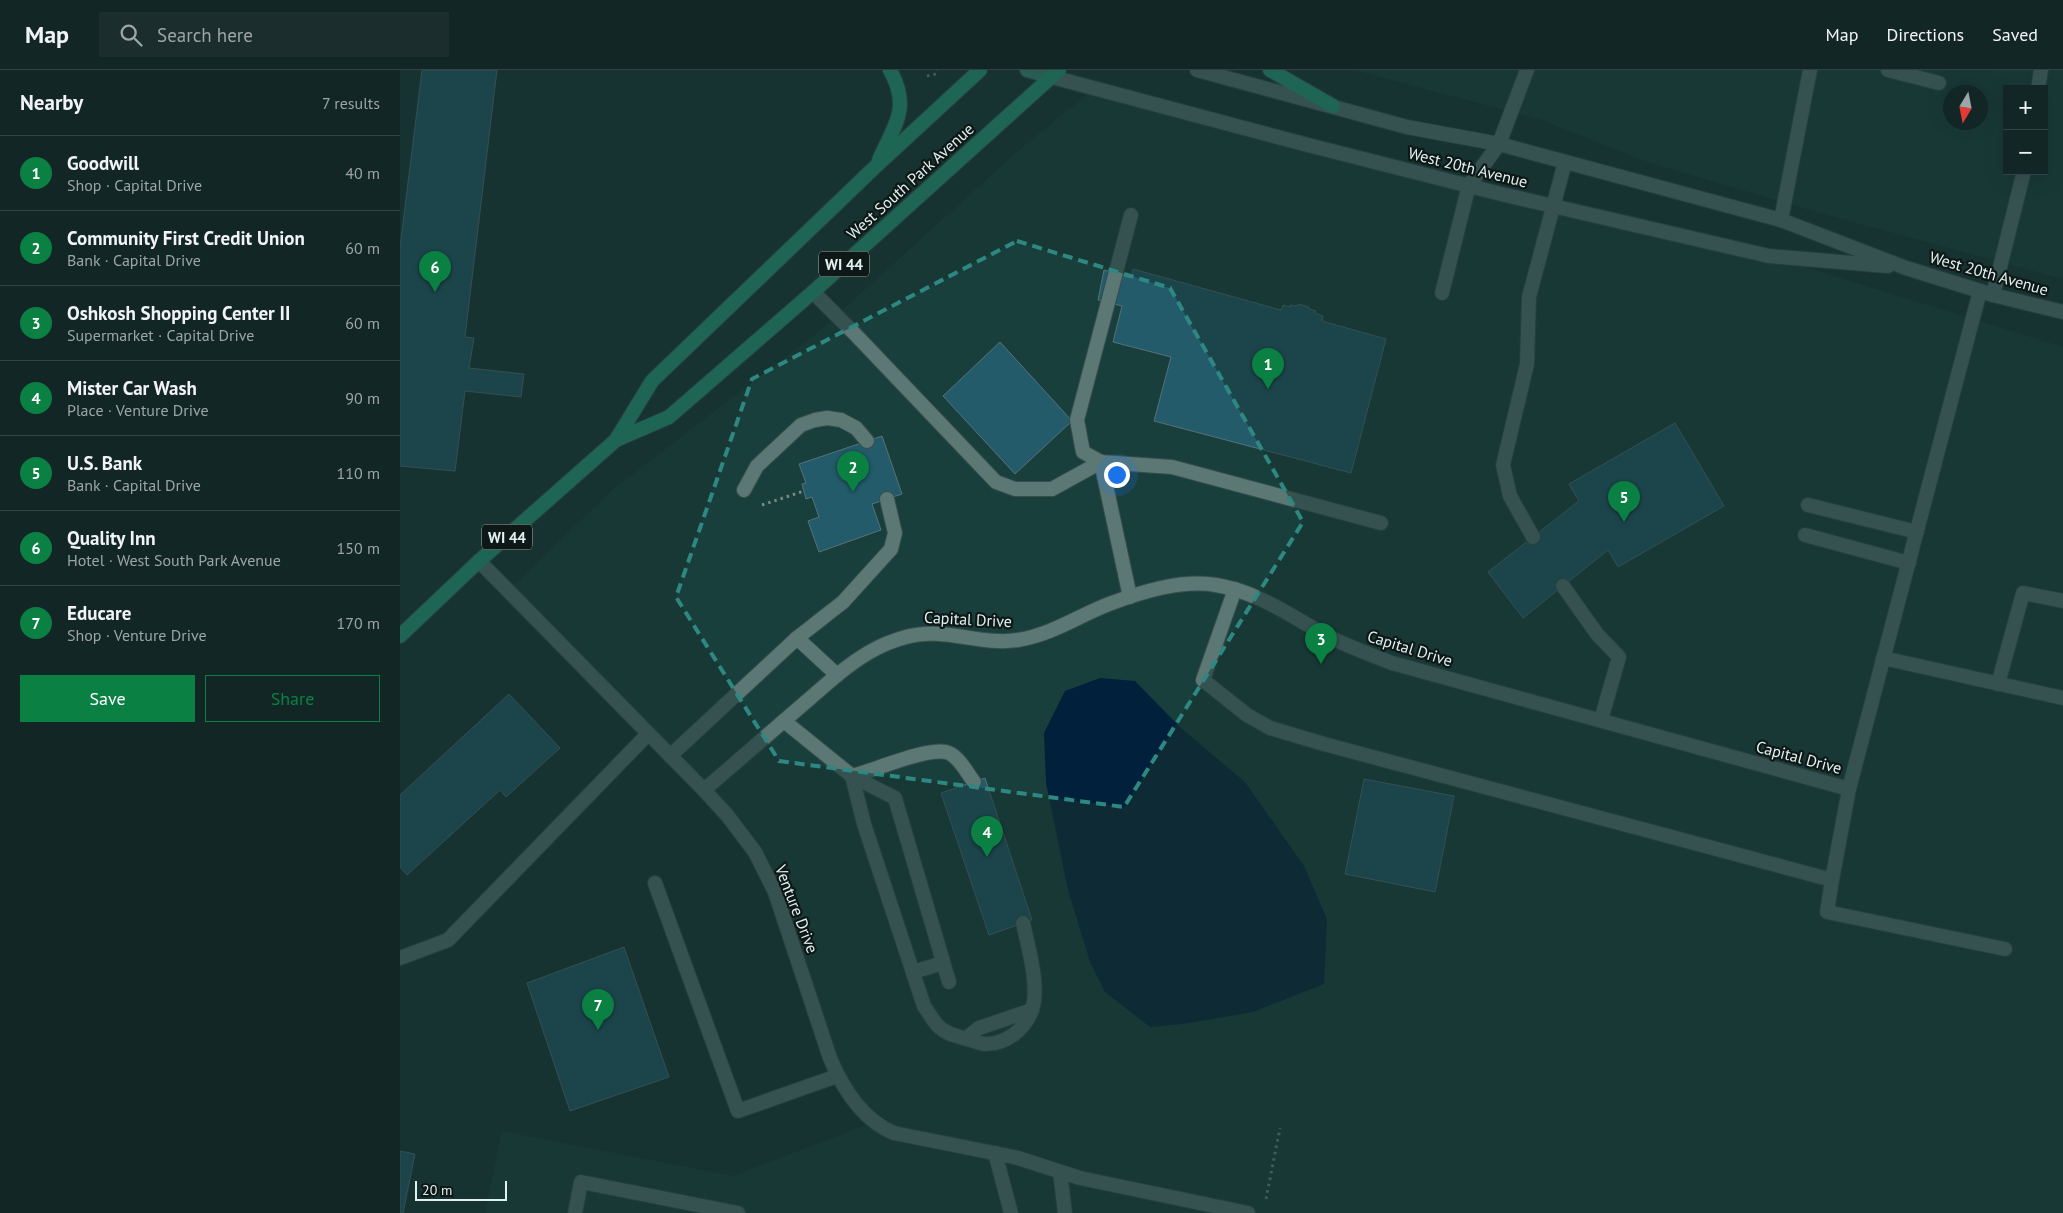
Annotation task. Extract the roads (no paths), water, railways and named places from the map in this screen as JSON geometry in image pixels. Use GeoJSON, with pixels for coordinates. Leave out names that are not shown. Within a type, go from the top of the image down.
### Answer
{"type":"FeatureCollection","features":[{"type":"Feature","properties":{"kind":"main road"},"geometry":{"type":"LineString","coordinates":[[876,167],[900,113],[901,96],[890,70]]}},
{"type":"Feature","properties":{"kind":"main road","name":"West South Park Avenue"},"geometry":{"type":"LineString","coordinates":[[400,636],[479,561],[616,440],[652,380],[980,70]]}},
{"type":"Feature","properties":{"kind":"main road","name":"West 20th Avenue"},"geometry":{"type":"LineString","coordinates":[[1027,70],[1056,74]]}},
{"type":"Feature","properties":{"kind":"main road"},"geometry":{"type":"LineString","coordinates":[[1270,70],[1333,106]]}},
{"type":"Feature","properties":{"kind":"main road","name":"West South Park Avenue"},"geometry":{"type":"LineString","coordinates":[[616,440],[669,417],[813,292],[1056,74]]}},
{"type":"Feature","properties":{"kind":"street","name":"West 20th Avenue"},"geometry":{"type":"LineString","coordinates":[[1197,70],[1407,127],[1499,144],[1781,220],[1906,268],[1987,293],[2063,312]]}},
{"type":"Feature","properties":{"kind":"street"},"geometry":{"type":"LineString","coordinates":[[1442,293],[1469,185],[1499,144],[1526,70]]}},
{"type":"Feature","properties":{"kind":"street"},"geometry":{"type":"LineString","coordinates":[[1781,220],[1810,70]]}},
{"type":"Feature","properties":{"kind":"street"},"geometry":{"type":"LineString","coordinates":[[1888,70],[1939,83]]}},
{"type":"Feature","properties":{"kind":"street"},"geometry":{"type":"LineString","coordinates":[[2039,85],[2041,70]]}},
{"type":"Feature","properties":{"kind":"street","name":"West 20th Avenue"},"geometry":{"type":"LineString","coordinates":[[1056,74],[1295,142],[1768,256],[1906,268]]}},
{"type":"Feature","properties":{"kind":"street"},"geometry":{"type":"LineString","coordinates":[[1533,537],[1510,496],[1503,465],[1527,364],[1529,297],[1565,162]]}},
{"type":"Feature","properties":{"kind":"street","name":"Capital Drive"},"geometry":{"type":"LineString","coordinates":[[704,790],[836,675],[855,660],[875,648],[906,636],[933,633],[998,642],[1018,640],[1048,633],[1108,604],[1154,590],[1193,584],[1214,584],[1235,589],[1274,604],[1329,636],[1360,651],[1392,663],[1849,789],[1932,478],[2023,175]]}},
{"type":"Feature","properties":{"kind":"street"},"geometry":{"type":"LineString","coordinates":[[1131,215],[1077,420],[1083,452],[1101,462],[1172,467],[1381,523]]}},
{"type":"Feature","properties":{"kind":"street"},"geometry":{"type":"LineString","coordinates":[[813,292],[854,332],[996,482],[1015,489],[1052,489],[1101,462]]}},
{"type":"Feature","properties":{"kind":"street"},"geometry":{"type":"LineString","coordinates":[[744,490],[757,466],[801,425],[827,418],[841,420],[856,428],[867,441]]}},
{"type":"Feature","properties":{"kind":"street"},"geometry":{"type":"LineString","coordinates":[[1101,462],[1130,597]]}},
{"type":"Feature","properties":{"kind":"street"},"geometry":{"type":"LineString","coordinates":[[670,756],[796,638],[843,602],[891,549],[896,534],[887,499]]}},
{"type":"Feature","properties":{"kind":"street"},"geometry":{"type":"LineString","coordinates":[[1808,505],[1917,532]]}},
{"type":"Feature","properties":{"kind":"street"},"geometry":{"type":"LineString","coordinates":[[1805,534],[1909,563]]}},
{"type":"Feature","properties":{"kind":"street","name":"Venture Drive"},"geometry":{"type":"LineString","coordinates":[[479,561],[727,814],[755,852],[775,892],[837,1076],[858,1106],[882,1128],[1018,1158],[1086,1180],[1248,1213]]}},
{"type":"Feature","properties":{"kind":"street"},"geometry":{"type":"LineString","coordinates":[[1563,586],[1597,634],[1619,657],[1600,720]]}},
{"type":"Feature","properties":{"kind":"street"},"geometry":{"type":"LineString","coordinates":[[1235,589],[1203,680],[1247,715],[1270,728],[1832,880]]}},
{"type":"Feature","properties":{"kind":"street"},"geometry":{"type":"LineString","coordinates":[[1998,684],[2023,593],[2063,601]]}},
{"type":"Feature","properties":{"kind":"street"},"geometry":{"type":"LineString","coordinates":[[796,638],[836,675]]}},
{"type":"Feature","properties":{"kind":"street"},"geometry":{"type":"LineString","coordinates":[[1883,658],[2063,698]]}},
{"type":"Feature","properties":{"kind":"street"},"geometry":{"type":"LineString","coordinates":[[784,721],[852,776],[894,798],[949,982]]}},
{"type":"Feature","properties":{"kind":"street"},"geometry":{"type":"LineString","coordinates":[[400,958],[448,940],[648,734]]}},
{"type":"Feature","properties":{"kind":"street"},"geometry":{"type":"LineString","coordinates":[[852,776],[871,772],[922,754],[938,752],[948,753],[958,760],[974,782]]}},
{"type":"Feature","properties":{"kind":"street"},"geometry":{"type":"LineString","coordinates":[[852,776],[864,824],[924,1006],[933,1021],[950,1034],[985,1044],[1001,1041],[1015,1035],[1032,1010],[1034,982],[1031,956],[1023,923]]}},
{"type":"Feature","properties":{"kind":"street"},"geometry":{"type":"LineString","coordinates":[[1849,789],[1827,912],[2006,949]]}},
{"type":"Feature","properties":{"kind":"street"},"geometry":{"type":"LineString","coordinates":[[655,883],[738,1111],[837,1076]]}},
{"type":"Feature","properties":{"kind":"street"},"geometry":{"type":"LineString","coordinates":[[913,972],[943,963]]}},
{"type":"Feature","properties":{"kind":"street"},"geometry":{"type":"LineString","coordinates":[[995,1153],[1011,1213]]}},
{"type":"Feature","properties":{"kind":"street"},"geometry":{"type":"LineString","coordinates":[[1060,1172],[1065,1213]]}},
{"type":"Feature","properties":{"kind":"street"},"geometry":{"type":"LineString","coordinates":[[575,1213],[581,1182],[738,1213]]}},
{"type":"Feature","properties":{"kind":"place","name":"Quality Inn"},"geometry":{"type":"Point","coordinates":[435,292]}},
{"type":"Feature","properties":{"kind":"place","name":"Goodwill"},"geometry":{"type":"Point","coordinates":[1268,389]}},
{"type":"Feature","properties":{"kind":"place","name":"Community First Credit Union"},"geometry":{"type":"Point","coordinates":[853,492]}},
{"type":"Feature","properties":{"kind":"place","name":"U.S. Bank"},"geometry":{"type":"Point","coordinates":[1624,522]}},
{"type":"Feature","properties":{"kind":"place","name":"Oshkosh Shopping Center II"},"geometry":{"type":"Point","coordinates":[1321,664]}},
{"type":"Feature","properties":{"kind":"place","name":"Mister Car Wash"},"geometry":{"type":"Point","coordinates":[987,857]}},
{"type":"Feature","properties":{"kind":"place","name":"Educare"},"geometry":{"type":"Point","coordinates":[598,1030]}}]}
